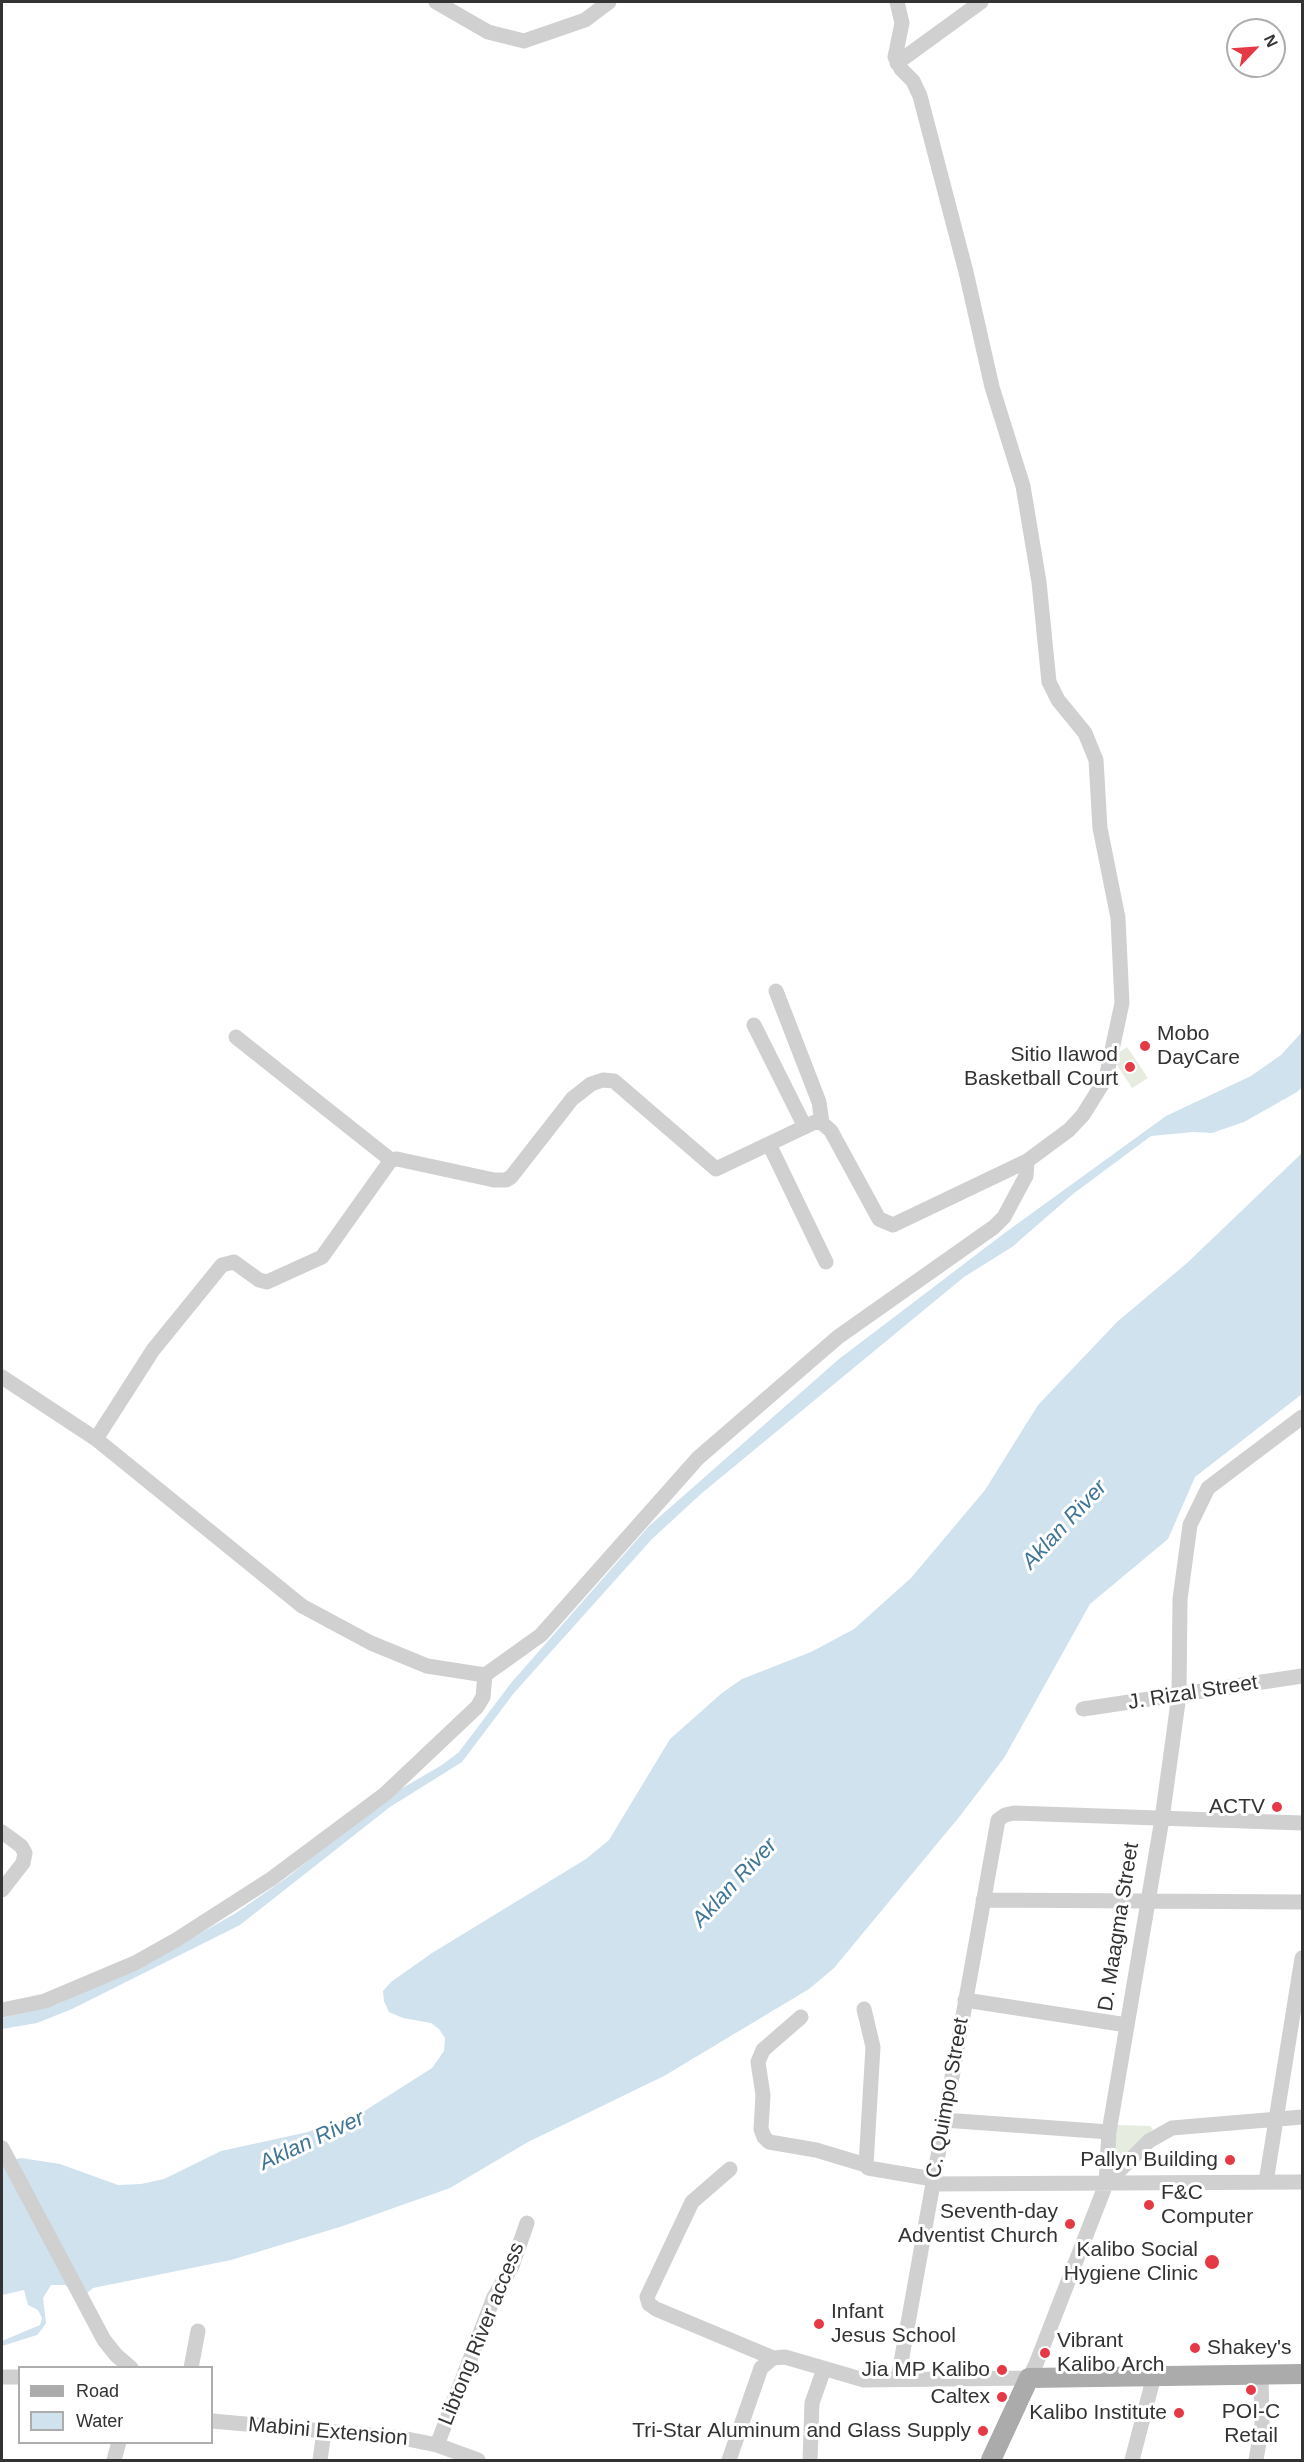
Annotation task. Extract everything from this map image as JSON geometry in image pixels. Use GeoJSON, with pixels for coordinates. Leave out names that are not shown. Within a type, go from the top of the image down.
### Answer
{"type":"FeatureCollection","features":[{"type":"Feature","properties":{"kind":"main road"},"geometry":{"type":"LineString","coordinates":[[1035,2373],[1154,2376],[1302,2374]]}},
{"type":"Feature","properties":{"kind":"main road","name":"D. Maagma Street"},"geometry":{"type":"LineString","coordinates":[[991,2460],[1035,2373]]}},
{"type":"Feature","properties":{"kind":"main road","name":"D. Maagma Street"},"geometry":{"type":"LineString","coordinates":[[1003,2460],[1035,2373]]}},
{"type":"Feature","properties":{"kind":"street"},"geometry":{"type":"LineString","coordinates":[[436,2],[488,32],[524,41],[585,20],[609,2]]}},
{"type":"Feature","properties":{"kind":"street"},"geometry":{"type":"LineString","coordinates":[[776,991],[819,1102],[822,1122],[831,1131],[879,1219],[887,1224],[900,1222],[1028,1161],[1069,1130],[1106,1078],[1122,1002],[1118,918],[1100,828],[1096,760],[1085,733],[1053,693],[1047,673],[1031,525],[1023,486],[992,387],[966,272],[920,96],[913,81],[897,63],[895,51],[902,23],[897,2]]}},
{"type":"Feature","properties":{"kind":"street"},"geometry":{"type":"LineString","coordinates":[[897,63],[981,2]]}},
{"type":"Feature","properties":{"kind":"street"},"geometry":{"type":"LineString","coordinates":[[754,1025],[805,1127]]}},
{"type":"Feature","properties":{"kind":"street"},"geometry":{"type":"LineString","coordinates":[[236,1037],[392,1160],[397,1159],[494,1180],[506,1180],[511,1177],[581,1089],[603,1080],[614,1081],[624,1088],[716,1169],[815,1122],[822,1122]]}},
{"type":"Feature","properties":{"kind":"street"},"geometry":{"type":"LineString","coordinates":[[769,1144],[826,1262]]}},
{"type":"Feature","properties":{"kind":"street"},"geometry":{"type":"LineString","coordinates":[[96,1439],[153,1350],[222,1265],[234,1262],[263,1282],[322,1257],[392,1160]]}},
{"type":"Feature","properties":{"kind":"street"},"geometry":{"type":"LineString","coordinates":[[2,1377],[96,1439],[302,1606],[371,1643],[427,1666],[485,1675],[541,1635],[698,1458],[838,1337],[999,1222],[1026,1176],[1028,1161]]}},
{"type":"Feature","properties":{"kind":"street","name":"D. Maagma Street"},"geometry":{"type":"LineString","coordinates":[[1035,2373],[1106,2184],[1109,2132],[1148,1901],[1179,1695],[1180,1599],[1190,1525],[1208,1488],[1302,1417]]}},
{"type":"Feature","properties":{"kind":"street"},"geometry":{"type":"LineString","coordinates":[[2,2010],[45,2001],[135,1963],[176,1940],[271,1879],[385,1794],[477,1707],[483,1696],[485,1675]]}},
{"type":"Feature","properties":{"kind":"street","name":"J. Rizal Street"},"geometry":{"type":"LineString","coordinates":[[1083,1710],[1302,1676]]}},
{"type":"Feature","properties":{"kind":"street","name":"C. Quimpo Street"},"geometry":{"type":"LineString","coordinates":[[898,2379],[997,1824],[1001,1817],[1014,1814],[1161,1819]]}},
{"type":"Feature","properties":{"kind":"street"},"geometry":{"type":"LineString","coordinates":[[1161,1819],[1302,1823]]}},
{"type":"Feature","properties":{"kind":"street"},"geometry":{"type":"LineString","coordinates":[[2,1832],[21,1846],[25,1853],[23,1863],[2,1890]]}},
{"type":"Feature","properties":{"kind":"street"},"geometry":{"type":"LineString","coordinates":[[983,1900],[1302,1902]]}},
{"type":"Feature","properties":{"kind":"street"},"geometry":{"type":"LineString","coordinates":[[1266,2182],[1298,2020],[1302,1958]]}},
{"type":"Feature","properties":{"kind":"street"},"geometry":{"type":"LineString","coordinates":[[965,2000],[1127,2025]]}},
{"type":"Feature","properties":{"kind":"street"},"geometry":{"type":"LineString","coordinates":[[864,2009],[873,2047],[866,2165]]}},
{"type":"Feature","properties":{"kind":"street"},"geometry":{"type":"LineString","coordinates":[[801,2017],[763,2050],[758,2062],[763,2096],[761,2129],[769,2142],[816,2150],[866,2165],[868,2168],[933,2182],[1106,2184],[1302,2182]]}},
{"type":"Feature","properties":{"kind":"street"},"geometry":{"type":"LineString","coordinates":[[1106,2184],[1149,2141],[1167,2130],[1302,2117]]}},
{"type":"Feature","properties":{"kind":"street"},"geometry":{"type":"LineString","coordinates":[[944,2120],[1109,2132]]}},
{"type":"Feature","properties":{"kind":"street"},"geometry":{"type":"LineString","coordinates":[[2,2148],[110,2348],[130,2366]]}},
{"type":"Feature","properties":{"kind":"street"},"geometry":{"type":"LineString","coordinates":[[730,2169],[692,2202],[647,2297],[649,2304],[656,2309],[773,2358],[785,2357],[864,2380],[1035,2373]]}},
{"type":"Feature","properties":{"kind":"street","name":"Libtong River access"},"geometry":{"type":"LineString","coordinates":[[437,2445],[494,2297],[512,2266],[527,2223]]}},
{"type":"Feature","properties":{"kind":"street"},"geometry":{"type":"LineString","coordinates":[[191,2366],[198,2331]]}},
{"type":"Feature","properties":{"kind":"street"},"geometry":{"type":"LineString","coordinates":[[729,2460],[761,2368],[773,2358]]}},
{"type":"Feature","properties":{"kind":"street"},"geometry":{"type":"LineString","coordinates":[[810,2460],[812,2403],[824,2369]]}},
{"type":"Feature","properties":{"kind":"street"},"geometry":{"type":"LineString","coordinates":[[1256,2460],[1262,2425],[1261,2374]]}},
{"type":"Feature","properties":{"kind":"street"},"geometry":{"type":"LineString","coordinates":[[1132,2460],[1154,2376]]}},
{"type":"Feature","properties":{"kind":"street"},"geometry":{"type":"LineString","coordinates":[[2,2377],[18,2377]]}},
{"type":"Feature","properties":{"kind":"street","name":"Mabini Extension"},"geometry":{"type":"LineString","coordinates":[[213,2421],[402,2438],[437,2445],[478,2460]]}},
{"type":"Feature","properties":{"kind":"street"},"geometry":{"type":"LineString","coordinates":[[320,2460],[324,2432]]}},
{"type":"Feature","properties":{"kind":"street"},"geometry":{"type":"LineString","coordinates":[[114,2460],[118,2444]]}},
{"type":"Feature","properties":{"kind":"shaded area","name":"Sitio Ilawod Basketball Court"},"geometry":{"type":"Polygon","coordinates":[[[1127,1047],[1148,1078],[1132,1088],[1112,1057],[1127,1047]]]}},
{"type":"Feature","properties":{"kind":"shaded area"},"geometry":{"type":"Polygon","coordinates":[[[1117,2125],[1150,2126],[1153,2129],[1118,2165],[1114,2159],[1117,2125]]]}},
{"type":"Feature","properties":{"kind":"water"},"geometry":{"type":"Polygon","coordinates":[[[1302,1032],[1302,1087],[1297,1092],[1244,1122],[1212,1133],[1194,1132],[1151,1136],[1073,1194],[1012,1247],[964,1277],[702,1493],[652,1539],[514,1693],[462,1762],[390,1807],[240,1925],[72,2009],[37,2023],[2,2029],[2,2018],[58,2004],[183,1943],[236,1913],[289,1876],[387,1797],[442,1765],[459,1752],[511,1683],[649,1526],[839,1359],[1006,1232],[1166,1116],[1251,1076],[1281,1055],[1302,1032]]]}},
{"type":"Feature","properties":{"kind":"water","name":"Aklan River"},"geometry":{"type":"Polygon","coordinates":[[[1302,1153],[1302,1394],[1195,1477],[1168,1539],[1090,1604],[1004,1758],[960,1816],[834,1968],[809,1989],[664,2076],[528,2142],[450,2188],[343,2226],[231,2260],[93,2288],[87,2293],[76,2293],[65,2285],[51,2285],[43,2298],[46,2323],[42,2329],[37,2335],[2,2346],[2,2341],[40,2325],[42,2318],[38,2310],[28,2305],[24,2290],[2,2295],[2,2162],[21,2158],[60,2164],[118,2185],[141,2184],[164,2179],[221,2151],[308,2132],[363,2112],[432,2068],[444,2051],[445,2038],[431,2023],[403,2018],[389,2012],[383,1991],[391,1982],[432,1953],[586,1859],[609,1840],[670,1739],[722,1693],[742,1679],[811,1652],[854,1629],[911,1578],[985,1490],[1038,1405],[1117,1322],[1187,1263],[1302,1153]]]}},
{"type":"Feature","properties":{"kind":"place","name":"Mobo DayCare"},"geometry":{"type":"Point","coordinates":[1145,1046]}},
{"type":"Feature","properties":{"kind":"place","name":"Sitio Ilawod Basketball Court"},"geometry":{"type":"Point","coordinates":[1130,1067]}},
{"type":"Feature","properties":{"kind":"place","name":"ACTV"},"geometry":{"type":"Point","coordinates":[1277,1807]}},
{"type":"Feature","properties":{"kind":"place","name":"Pallyn Building"},"geometry":{"type":"Point","coordinates":[1230,2160]}},
{"type":"Feature","properties":{"kind":"place","name":"F&C Computer"},"geometry":{"type":"Point","coordinates":[1149,2205]}},
{"type":"Feature","properties":{"kind":"place","name":"Seventh-day Adventist Church"},"geometry":{"type":"Point","coordinates":[1070,2224]}},
{"type":"Feature","properties":{"kind":"place","name":"Kalibo Social Hygiene Clinic"},"geometry":{"type":"Point","coordinates":[1212,2262]}},
{"type":"Feature","properties":{"kind":"place","name":"Infant Jesus School"},"geometry":{"type":"Point","coordinates":[819,2324]}},
{"type":"Feature","properties":{"kind":"place","name":"Shakey's"},"geometry":{"type":"Point","coordinates":[1195,2348]}},
{"type":"Feature","properties":{"kind":"place","name":"Vibrant Kalibo Arch"},"geometry":{"type":"Point","coordinates":[1045,2353]}},
{"type":"Feature","properties":{"kind":"place","name":"Jia MP Kalibo"},"geometry":{"type":"Point","coordinates":[1002,2370]}},
{"type":"Feature","properties":{"kind":"place","name":"POI-C Retail"},"geometry":{"type":"Point","coordinates":[1251,2390]}},
{"type":"Feature","properties":{"kind":"place","name":"Caltex"},"geometry":{"type":"Point","coordinates":[1002,2397]}},
{"type":"Feature","properties":{"kind":"place","name":"Kalibo Institute"},"geometry":{"type":"Point","coordinates":[1179,2413]}},
{"type":"Feature","properties":{"kind":"place","name":"Tri-Star Aluminum and Glass Supply"},"geometry":{"type":"Point","coordinates":[983,2431]}}]}
